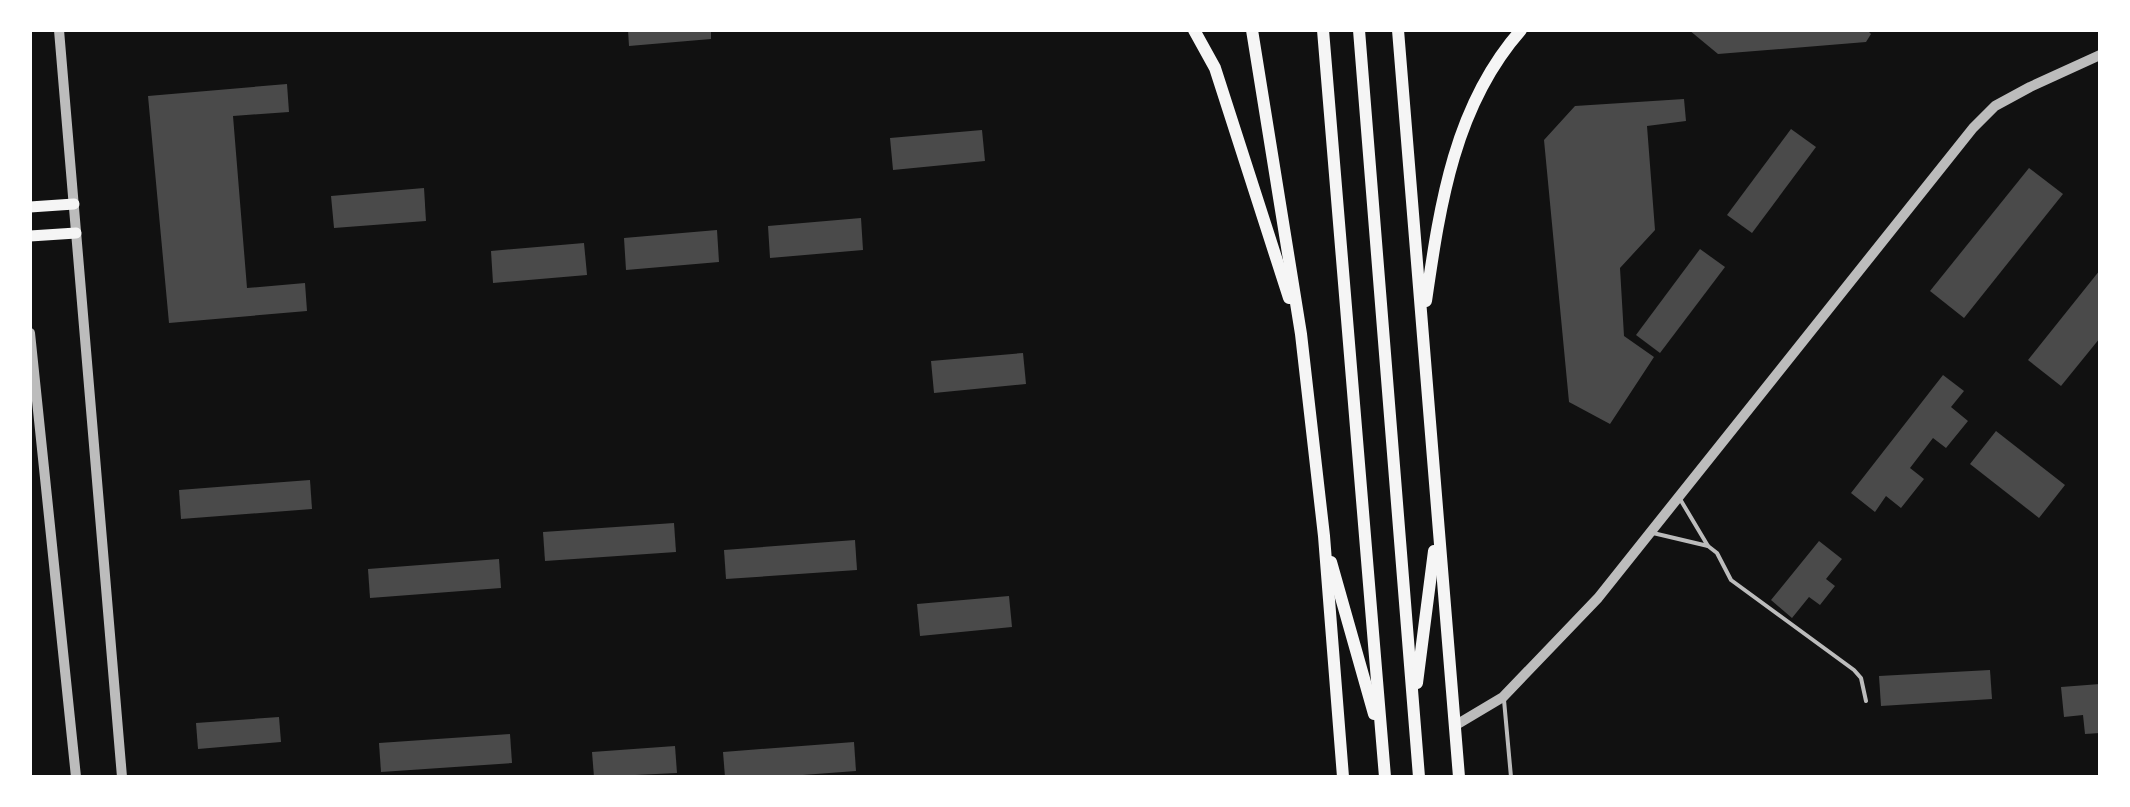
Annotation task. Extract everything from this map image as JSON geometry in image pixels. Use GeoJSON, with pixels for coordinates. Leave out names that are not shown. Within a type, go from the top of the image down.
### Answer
{"type":"FeatureCollection","features":[{"type":"Feature","properties":{"kind":"highway"},"geometry":{"type":"LineString","coordinates":[[1194,30],[1215,68],[1301,334]]}},
{"type":"Feature","properties":{"kind":"highway"},"geometry":{"type":"LineString","coordinates":[[1252,30],[1301,334],[1324,536],[1343,777]]}},
{"type":"Feature","properties":{"kind":"highway"},"geometry":{"type":"LineString","coordinates":[[1323,30],[1385,777]]}},
{"type":"Feature","properties":{"kind":"highway"},"geometry":{"type":"LineString","coordinates":[[1359,30],[1419,777]]}},
{"type":"Feature","properties":{"kind":"highway"},"geometry":{"type":"LineString","coordinates":[[1398,30],[1459,777]]}},
{"type":"Feature","properties":{"kind":"highway"},"geometry":{"type":"LineString","coordinates":[[1423,324],[1435,239],[1457,143],[1484,83],[1521,30]]}},
{"type":"Feature","properties":{"kind":"highway"},"geometry":{"type":"LineString","coordinates":[[1414,709],[1437,528]]}},
{"type":"Feature","properties":{"kind":"highway"},"geometry":{"type":"LineString","coordinates":[[1324,536],[1382,742]]}},
{"type":"Feature","properties":{"kind":"main road"},"geometry":{"type":"LineString","coordinates":[[30,207],[74,204]]}},
{"type":"Feature","properties":{"kind":"main road"},"geometry":{"type":"LineString","coordinates":[[30,236],[76,233]]}},
{"type":"Feature","properties":{"kind":"street"},"geometry":{"type":"LineString","coordinates":[[59,30],[122,777]]}},
{"type":"Feature","properties":{"kind":"street"},"geometry":{"type":"LineString","coordinates":[[1456,725],[1503,697],[1598,598],[1973,128],[1995,106],[2100,55]]}},
{"type":"Feature","properties":{"kind":"street"},"geometry":{"type":"LineString","coordinates":[[30,333],[76,777]]}},
{"type":"Feature","properties":{"kind":"lane"},"geometry":{"type":"LineString","coordinates":[[1679,497],[1708,546],[1717,553],[1731,580],[1854,670],[1861,678],[1866,701]]}},
{"type":"Feature","properties":{"kind":"lane"},"geometry":{"type":"LineString","coordinates":[[1651,532],[1708,546]]}},
{"type":"Feature","properties":{"kind":"lane"},"geometry":{"type":"LineString","coordinates":[[1503,697],[1511,777]]}},
{"type":"Feature","properties":{"kind":"building"},"geometry":{"type":"Polygon","coordinates":[[[628,30],[711,30],[711,39],[629,46],[628,30]]]}},
{"type":"Feature","properties":{"kind":"building"},"geometry":{"type":"Polygon","coordinates":[[[1689,30],[1867,30],[1871,34],[1866,42],[1718,54],[1689,30]]]}},
{"type":"Feature","properties":{"kind":"building"},"geometry":{"type":"Polygon","coordinates":[[[287,84],[289,112],[233,116],[247,288],[305,283],[307,311],[169,323],[148,96],[287,84]]]}},
{"type":"Feature","properties":{"kind":"building"},"geometry":{"type":"Polygon","coordinates":[[[1684,99],[1686,121],[1647,126],[1655,230],[1620,268],[1624,336],[1654,357],[1610,424],[1569,402],[1544,140],[1575,106],[1684,99]]]}},
{"type":"Feature","properties":{"kind":"building"},"geometry":{"type":"Polygon","coordinates":[[[1791,129],[1816,147],[1752,233],[1727,215],[1791,129]]]}},
{"type":"Feature","properties":{"kind":"building"},"geometry":{"type":"Polygon","coordinates":[[[982,130],[985,161],[893,170],[890,138],[982,130]]]}},
{"type":"Feature","properties":{"kind":"building"},"geometry":{"type":"Polygon","coordinates":[[[2029,168],[2063,194],[1964,318],[1930,291],[2029,168]]]}},
{"type":"Feature","properties":{"kind":"building"},"geometry":{"type":"Polygon","coordinates":[[[424,188],[426,221],[334,228],[331,196],[424,188]]]}},
{"type":"Feature","properties":{"kind":"building"},"geometry":{"type":"Polygon","coordinates":[[[861,218],[863,250],[770,258],[768,226],[861,218]]]}},
{"type":"Feature","properties":{"kind":"building"},"geometry":{"type":"Polygon","coordinates":[[[717,230],[719,262],[626,270],[624,238],[717,230]]]}},
{"type":"Feature","properties":{"kind":"building"},"geometry":{"type":"Polygon","coordinates":[[[584,243],[587,275],[493,283],[491,251],[584,243]]]}},
{"type":"Feature","properties":{"kind":"building"},"geometry":{"type":"Polygon","coordinates":[[[1700,249],[1725,267],[1660,353],[1636,335],[1700,249]]]}},
{"type":"Feature","properties":{"kind":"building"},"geometry":{"type":"Polygon","coordinates":[[[2100,270],[2100,338],[2061,386],[2028,360],[2100,270]]]}},
{"type":"Feature","properties":{"kind":"building"},"geometry":{"type":"Polygon","coordinates":[[[1023,353],[1026,384],[934,393],[931,361],[1023,353]]]}},
{"type":"Feature","properties":{"kind":"building"},"geometry":{"type":"Polygon","coordinates":[[[1943,375],[1964,391],[1951,407],[1968,421],[1946,448],[1933,438],[1910,468],[1924,479],[1901,508],[1886,496],[1875,512],[1851,493],[1943,375]]]}},
{"type":"Feature","properties":{"kind":"building"},"geometry":{"type":"Polygon","coordinates":[[[1996,431],[2065,485],[2039,518],[1970,464],[1996,431]]]}},
{"type":"Feature","properties":{"kind":"building"},"geometry":{"type":"Polygon","coordinates":[[[310,480],[312,509],[181,519],[179,490],[310,480]]]}},
{"type":"Feature","properties":{"kind":"building"},"geometry":{"type":"Polygon","coordinates":[[[674,523],[676,552],[545,561],[543,532],[674,523]]]}},
{"type":"Feature","properties":{"kind":"building"},"geometry":{"type":"Polygon","coordinates":[[[855,540],[857,570],[726,579],[724,550],[855,540]]]}},
{"type":"Feature","properties":{"kind":"building"},"geometry":{"type":"Polygon","coordinates":[[[1819,541],[1842,559],[1826,579],[1835,586],[1820,605],[1809,597],[1792,618],[1771,600],[1819,541]]]}},
{"type":"Feature","properties":{"kind":"building"},"geometry":{"type":"Polygon","coordinates":[[[499,559],[501,588],[370,598],[368,569],[499,559]]]}},
{"type":"Feature","properties":{"kind":"building"},"geometry":{"type":"Polygon","coordinates":[[[1009,596],[1012,627],[920,636],[917,604],[1009,596]]]}},
{"type":"Feature","properties":{"kind":"building"},"geometry":{"type":"Polygon","coordinates":[[[1990,670],[1992,699],[1881,706],[1879,676],[1990,670]]]}},
{"type":"Feature","properties":{"kind":"building"},"geometry":{"type":"Polygon","coordinates":[[[2100,684],[2100,733],[2085,734],[2083,715],[2064,717],[2061,687],[2100,684]]]}},
{"type":"Feature","properties":{"kind":"building"},"geometry":{"type":"Polygon","coordinates":[[[279,717],[281,742],[198,749],[196,723],[279,717]]]}},
{"type":"Feature","properties":{"kind":"building"},"geometry":{"type":"Polygon","coordinates":[[[510,734],[512,763],[381,772],[379,743],[510,734]]]}},
{"type":"Feature","properties":{"kind":"building"},"geometry":{"type":"Polygon","coordinates":[[[854,742],[856,771],[725,777],[723,752],[854,742]]]}},
{"type":"Feature","properties":{"kind":"building"},"geometry":{"type":"Polygon","coordinates":[[[675,746],[677,773],[594,777],[592,752],[675,746]]]}}]}
